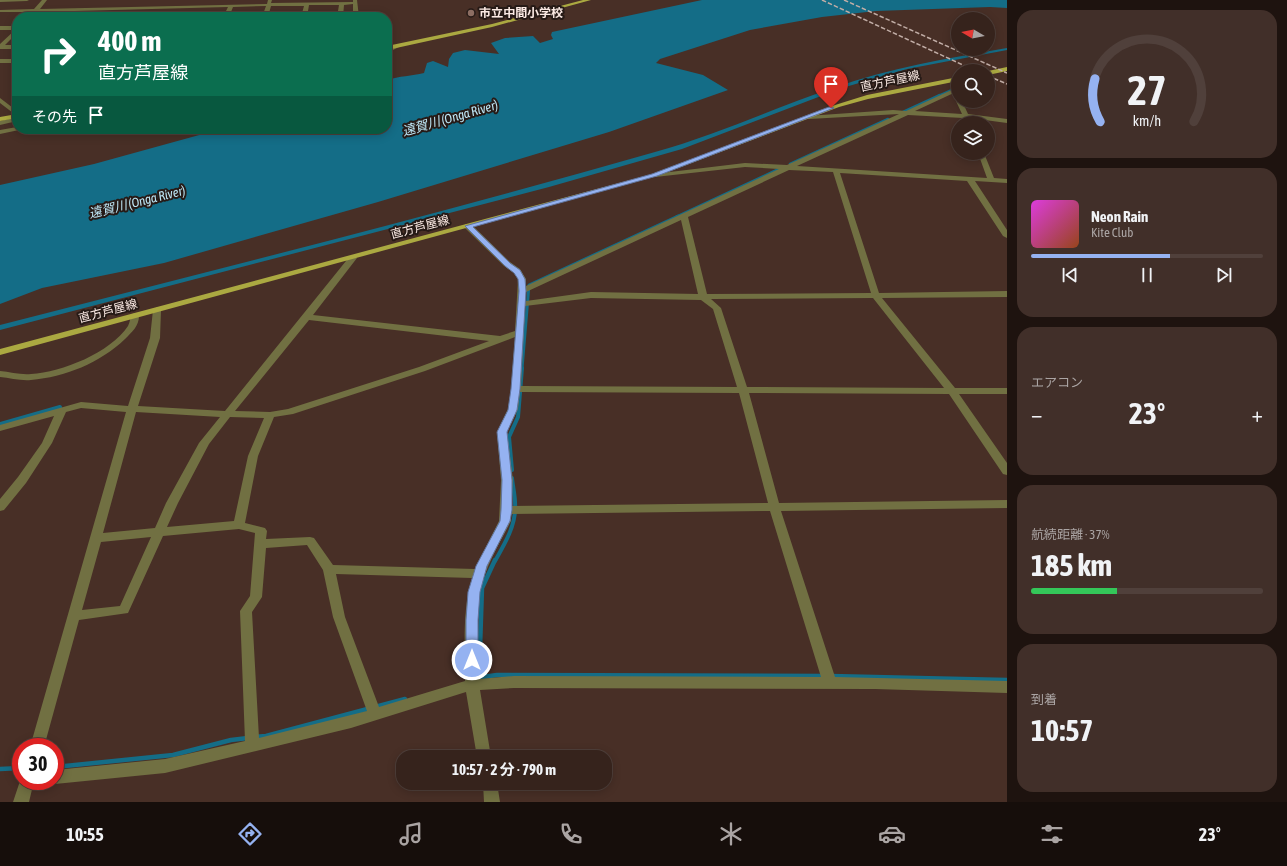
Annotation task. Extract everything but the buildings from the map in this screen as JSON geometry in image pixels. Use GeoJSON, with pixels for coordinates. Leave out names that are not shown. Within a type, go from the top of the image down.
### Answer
{"type":"FeatureCollection","features":[{"type":"Feature","properties":{"kind":"main road"},"geometry":{"type":"LineString","coordinates":[[398,46],[492,25],[589,0]]}},
{"type":"Feature","properties":{"kind":"main road"},"geometry":{"type":"LineString","coordinates":[[995,72],[1007,70]]}},
{"type":"Feature","properties":{"kind":"main road","name":"直方芦屋線"},"geometry":{"type":"LineString","coordinates":[[0,352],[353,258],[655,175],[831,108],[867,97],[951,80]]}},
{"type":"Feature","properties":{"kind":"main road"},"geometry":{"type":"LineString","coordinates":[[0,119],[12,117]]}},
{"type":"Feature","properties":{"kind":"street"},"geometry":{"type":"LineString","coordinates":[[0,1],[27,0]]}},
{"type":"Feature","properties":{"kind":"street"},"geometry":{"type":"LineString","coordinates":[[35,11],[45,0]]}},
{"type":"Feature","properties":{"kind":"street"},"geometry":{"type":"LineString","coordinates":[[191,9],[196,0]]}},
{"type":"Feature","properties":{"kind":"street"},"geometry":{"type":"LineString","coordinates":[[0,12],[191,9],[269,2],[307,4],[342,3],[354,1],[355,12]]}},
{"type":"Feature","properties":{"kind":"street"},"geometry":{"type":"LineString","coordinates":[[266,12],[269,2]]}},
{"type":"Feature","properties":{"kind":"street"},"geometry":{"type":"LineString","coordinates":[[341,12],[342,3]]}},
{"type":"Feature","properties":{"kind":"street"},"geometry":{"type":"LineString","coordinates":[[305,12],[307,4]]}},
{"type":"Feature","properties":{"kind":"street"},"geometry":{"type":"LineString","coordinates":[[228,12],[231,6]]}},
{"type":"Feature","properties":{"kind":"street"},"geometry":{"type":"LineString","coordinates":[[0,28],[12,29]]}},
{"type":"Feature","properties":{"kind":"street"},"geometry":{"type":"LineString","coordinates":[[0,47],[12,34]]}},
{"type":"Feature","properties":{"kind":"street"},"geometry":{"type":"LineString","coordinates":[[392,48],[398,46]]}},
{"type":"Feature","properties":{"kind":"street"},"geometry":{"type":"LineString","coordinates":[[0,47],[12,47]]}},
{"type":"Feature","properties":{"kind":"street"},"geometry":{"type":"LineString","coordinates":[[0,61],[12,61]]}},
{"type":"Feature","properties":{"kind":"street"},"geometry":{"type":"LineString","coordinates":[[522,291],[951,92]]}},
{"type":"Feature","properties":{"kind":"street"},"geometry":{"type":"LineString","coordinates":[[1,102],[12,112]]}},
{"type":"Feature","properties":{"kind":"street"},"geometry":{"type":"LineString","coordinates":[[831,108],[838,113],[845,115]]}},
{"type":"Feature","properties":{"kind":"street"},"geometry":{"type":"LineString","coordinates":[[809,117],[892,112],[966,116],[962,108]]}},
{"type":"Feature","properties":{"kind":"street"},"geometry":{"type":"LineString","coordinates":[[0,123],[12,118]]}},
{"type":"Feature","properties":{"kind":"street"},"geometry":{"type":"LineString","coordinates":[[995,120],[1007,121]]}},
{"type":"Feature","properties":{"kind":"street"},"geometry":{"type":"LineString","coordinates":[[0,132],[12,130]]}},
{"type":"Feature","properties":{"kind":"street"},"geometry":{"type":"LineString","coordinates":[[983,160],[991,180]]}},
{"type":"Feature","properties":{"kind":"street"},"geometry":{"type":"LineString","coordinates":[[655,175],[745,165],[1007,181]]}},
{"type":"Feature","properties":{"kind":"street"},"geometry":{"type":"LineString","coordinates":[[836,171],[876,296],[952,391],[1007,471]]}},
{"type":"Feature","properties":{"kind":"street"},"geometry":{"type":"LineString","coordinates":[[969,178],[1007,236]]}},
{"type":"Feature","properties":{"kind":"street"},"geometry":{"type":"LineString","coordinates":[[684,216],[703,297],[717,308],[743,390],[775,506],[830,683]]}},
{"type":"Feature","properties":{"kind":"street"},"geometry":{"type":"LineString","coordinates":[[468,226],[507,264],[518,271],[522,279],[523,304],[513,410],[502,432],[507,480],[507,510],[505,521],[482,566],[474,592],[472,620],[472,685],[483,750]]}},
{"type":"Feature","properties":{"kind":"street"},"geometry":{"type":"LineString","coordinates":[[73,616],[124,610],[172,503],[204,443],[353,258]]}},
{"type":"Feature","properties":{"kind":"street"},"geometry":{"type":"LineString","coordinates":[[523,304],[591,295],[703,297],[1007,294]]}},
{"type":"Feature","properties":{"kind":"street"},"geometry":{"type":"LineString","coordinates":[[39,738],[132,409],[155,338],[157,310]]}},
{"type":"Feature","properties":{"kind":"street"},"geometry":{"type":"LineString","coordinates":[[0,374],[29,377],[65,371],[112,347],[130,330],[135,322],[135,316]]}},
{"type":"Feature","properties":{"kind":"street"},"geometry":{"type":"LineString","coordinates":[[306,317],[501,339]]}},
{"type":"Feature","properties":{"kind":"street"},"geometry":{"type":"LineString","coordinates":[[0,428],[81,405],[228,414],[270,415],[289,412],[422,369],[520,332]]}},
{"type":"Feature","properties":{"kind":"street"},"geometry":{"type":"LineString","coordinates":[[516,389],[1007,391]]}},
{"type":"Feature","properties":{"kind":"street"},"geometry":{"type":"LineString","coordinates":[[0,508],[22,480],[47,443],[62,410]]}},
{"type":"Feature","properties":{"kind":"street"},"geometry":{"type":"LineString","coordinates":[[239,525],[253,456],[270,415]]}},
{"type":"Feature","properties":{"kind":"street"},"geometry":{"type":"LineString","coordinates":[[507,510],[1007,504]]}},
{"type":"Feature","properties":{"kind":"street"},"geometry":{"type":"LineString","coordinates":[[95,538],[239,525],[261,531],[256,597],[246,611],[252,745]]}},
{"type":"Feature","properties":{"kind":"street"},"geometry":{"type":"LineString","coordinates":[[260,544],[310,541],[329,568],[339,617],[375,715]]}},
{"type":"Feature","properties":{"kind":"street"},"geometry":{"type":"LineString","coordinates":[[329,568],[345,570],[480,574]]}},
{"type":"Feature","properties":{"kind":"street"},"geometry":{"type":"LineString","coordinates":[[64,776],[165,766],[375,715],[472,685],[514,682],[875,683],[1007,686]]}},
{"type":"Feature","properties":{"kind":"street"},"geometry":{"type":"LineString","coordinates":[[21,802],[24,790]]}},
{"type":"Feature","properties":{"kind":"street"},"geometry":{"type":"LineString","coordinates":[[491,790],[492,802]]}},
{"type":"Feature","properties":{"kind":"water","name":"遠賀川 (Onga River)"},"geometry":{"type":"Polygon","coordinates":[[[702,0],[1007,0],[1007,8],[990,7],[876,11],[822,17],[750,30],[660,59],[656,63],[703,75],[728,90],[609,132],[378,202],[164,263],[42,288],[0,304],[0,185],[94,164],[203,134],[392,134],[392,79],[424,73],[427,63],[433,61],[448,67],[449,59],[453,53],[465,50],[499,54],[491,43],[505,38],[533,36],[540,43],[553,39],[551,35],[552,32],[702,0]]]}},
{"type":"Feature","properties":{"kind":"water"},"geometry":{"type":"Polygon","coordinates":[[[1007,48],[1007,50],[995,52],[995,50],[1007,48]]]}},
{"type":"Feature","properties":{"kind":"water"},"geometry":{"type":"Polygon","coordinates":[[[963,56],[975,56],[907,69],[842,88],[682,149],[549,187],[0,330],[0,325],[410,219],[655,152],[723,130],[854,81],[897,69],[963,56]]]}},
{"type":"Feature","properties":{"kind":"waterway"},"geometry":{"type":"LineString","coordinates":[[938,96],[951,90]]}},
{"type":"Feature","properties":{"kind":"waterway"},"geometry":{"type":"LineString","coordinates":[[903,112],[940,95]]}},
{"type":"Feature","properties":{"kind":"waterway"},"geometry":{"type":"LineString","coordinates":[[790,164],[888,119]]}},
{"type":"Feature","properties":{"kind":"waterway"},"geometry":{"type":"LineString","coordinates":[[676,217],[783,167]]}},
{"type":"Feature","properties":{"kind":"waterway"},"geometry":{"type":"LineString","coordinates":[[522,369],[529,285],[678,216]]}},
{"type":"Feature","properties":{"kind":"waterway"},"geometry":{"type":"LineString","coordinates":[[512,470],[509,437],[518,417],[522,368]]}},
{"type":"Feature","properties":{"kind":"waterway"},"geometry":{"type":"LineString","coordinates":[[0,424],[60,407]]}},
{"type":"Feature","properties":{"kind":"waterway"},"geometry":{"type":"LineString","coordinates":[[495,561],[508,536],[515,516],[515,497],[512,478]]}},
{"type":"Feature","properties":{"kind":"waterway"},"geometry":{"type":"LineString","coordinates":[[479,678],[482,588],[495,560]]}},
{"type":"Feature","properties":{"kind":"waterway"},"geometry":{"type":"LineString","coordinates":[[475,680],[482,677],[497,675],[824,676]]}},
{"type":"Feature","properties":{"kind":"waterway"},"geometry":{"type":"LineString","coordinates":[[830,676],[1007,680]]}},
{"type":"Feature","properties":{"kind":"waterway"},"geometry":{"type":"LineString","coordinates":[[254,737],[266,736],[405,699]]}},
{"type":"Feature","properties":{"kind":"waterway"},"geometry":{"type":"LineString","coordinates":[[64,766],[173,755],[231,740],[248,738]]}},
{"type":"Feature","properties":{"kind":"waterway"},"geometry":{"type":"LineString","coordinates":[[0,769],[12,768]]}},
{"type":"Feature","properties":{"kind":"railway"},"geometry":{"type":"LineString","coordinates":[[822,0],[961,64]]}},
{"type":"Feature","properties":{"kind":"railway"},"geometry":{"type":"LineString","coordinates":[[844,0],[1007,73]]}},
{"type":"Feature","properties":{"kind":"railway"},"geometry":{"type":"LineString","coordinates":[[995,79],[1007,84]]}},
{"type":"Feature","properties":{"kind":"place","name":"市立中間小学校"},"geometry":{"type":"Point","coordinates":[471,13]}},
{"type":"Feature","properties":{"kind":"route"},"geometry":{"type":"LineString","coordinates":[[472,660],[474,592],[482,566],[505,521],[507,510],[507,480],[503,454],[502,432],[513,410],[523,304],[522,279],[518,271],[507,264],[468,226],[655,175],[831,108]]}}]}
